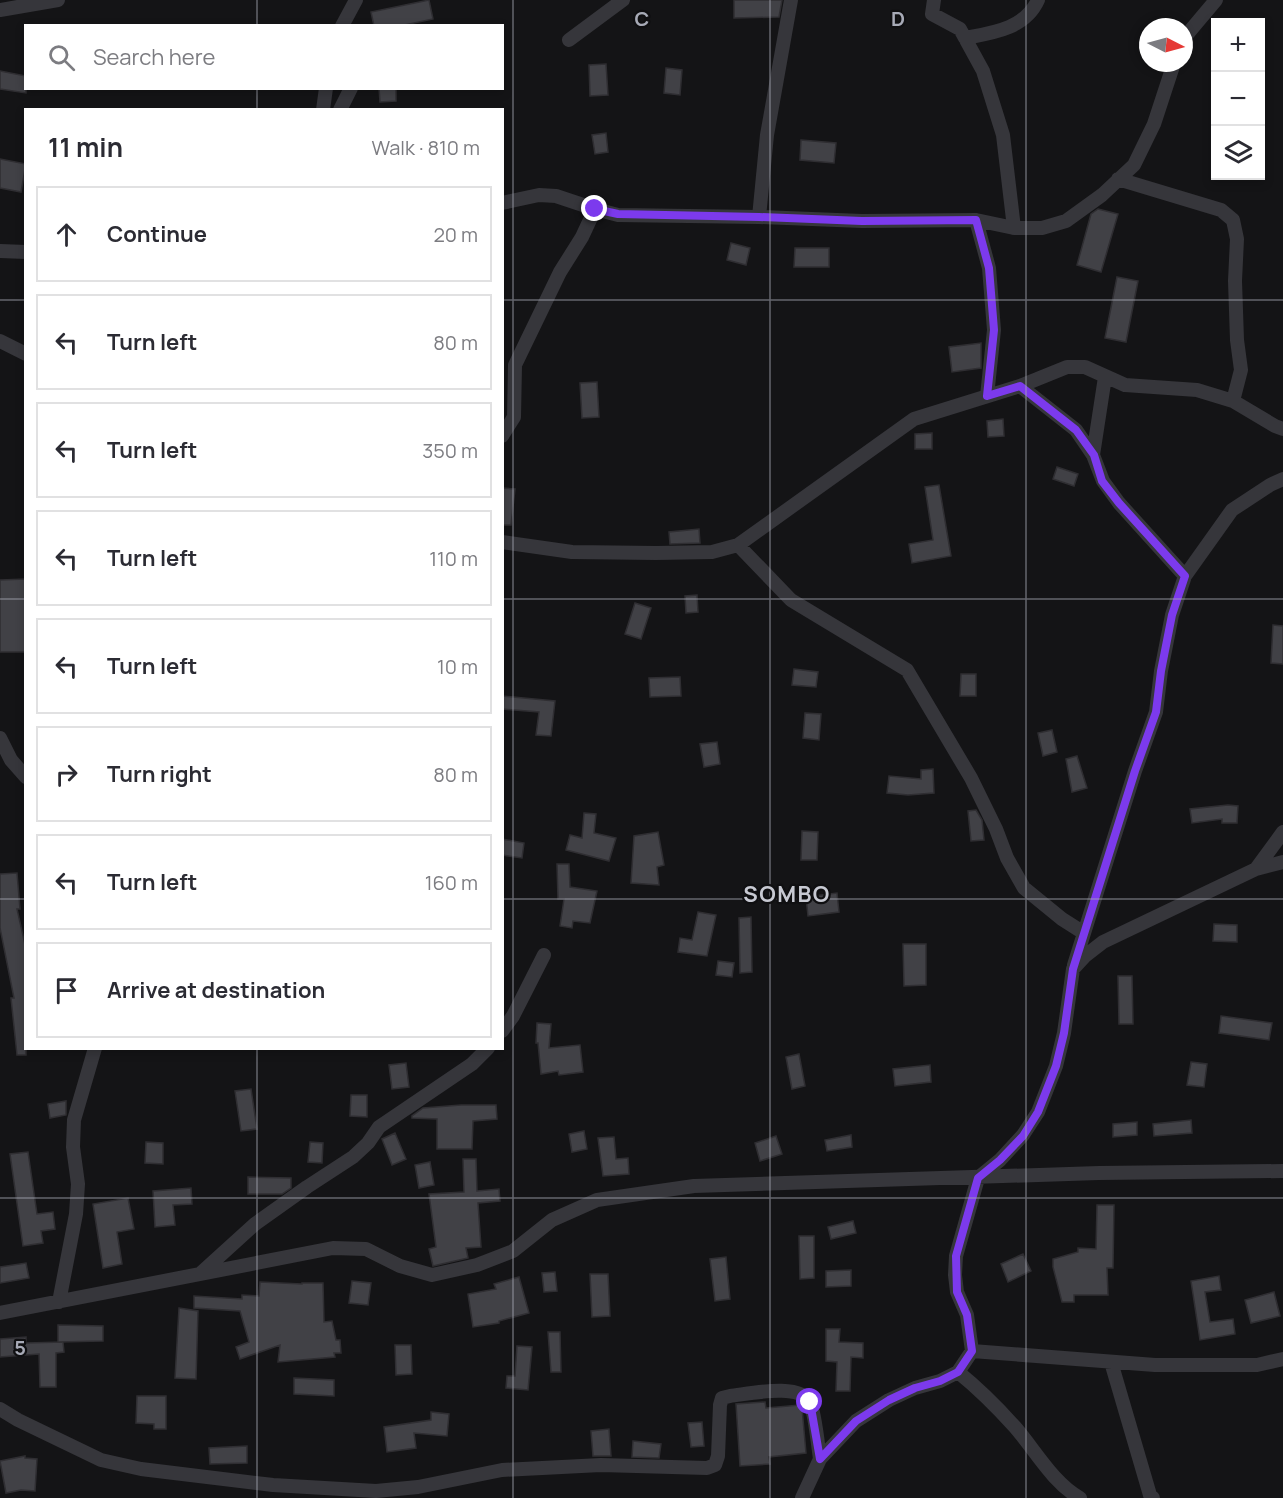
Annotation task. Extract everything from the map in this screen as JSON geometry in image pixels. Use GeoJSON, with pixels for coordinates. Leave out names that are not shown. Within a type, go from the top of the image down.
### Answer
{"type":"FeatureCollection","features":[{"type":"Feature","properties":{"kind":"street"},"geometry":{"type":"LineString","coordinates":[[0,10],[58,0]]}},
{"type":"Feature","properties":{"kind":"street"},"geometry":{"type":"LineString","coordinates":[[343,24],[356,0]]}},
{"type":"Feature","properties":{"kind":"street"},"geometry":{"type":"LineString","coordinates":[[569,40],[622,0]]}},
{"type":"Feature","properties":{"kind":"street"},"geometry":{"type":"LineString","coordinates":[[759,217],[767,135],[791,0]]}},
{"type":"Feature","properties":{"kind":"street"},"geometry":{"type":"LineString","coordinates":[[923,0],[960,29],[983,71],[1003,135],[1014,228]]}},
{"type":"Feature","properties":{"kind":"street"},"geometry":{"type":"LineString","coordinates":[[965,38],[1007,30],[1019,22],[1038,0]]}},
{"type":"Feature","properties":{"kind":"street"},"geometry":{"type":"LineString","coordinates":[[1193,27],[1216,0]]}},
{"type":"Feature","properties":{"kind":"street"},"geometry":{"type":"LineString","coordinates":[[504,203],[539,195],[556,195],[595,209],[618,214],[862,221],[976,220],[1014,228],[1042,228],[1066,220],[1102,195],[1134,165],[1154,124],[1170,72]]}},
{"type":"Feature","properties":{"kind":"street"},"geometry":{"type":"LineString","coordinates":[[323,108],[326,90]]}},
{"type":"Feature","properties":{"kind":"street"},"geometry":{"type":"LineString","coordinates":[[340,108],[350,90]]}},
{"type":"Feature","properties":{"kind":"street"},"geometry":{"type":"LineString","coordinates":[[1119,179],[1221,210],[1233,220],[1238,239],[1235,281],[1237,340],[1241,370],[1233,401]]}},
{"type":"Feature","properties":{"kind":"street"},"geometry":{"type":"LineString","coordinates":[[504,433],[514,417],[515,365],[560,272],[582,237],[595,209]]}},
{"type":"Feature","properties":{"kind":"street"},"geometry":{"type":"LineString","coordinates":[[976,220],[989,268],[994,330],[987,396]]}},
{"type":"Feature","properties":{"kind":"street"},"geometry":{"type":"LineString","coordinates":[[0,251],[24,252]]}},
{"type":"Feature","properties":{"kind":"street"},"geometry":{"type":"LineString","coordinates":[[0,341],[24,353]]}},
{"type":"Feature","properties":{"kind":"street"},"geometry":{"type":"LineString","coordinates":[[504,542],[572,552],[644,553],[712,552],[738,545],[914,419],[1020,386],[1067,367],[1085,367],[1125,385],[1197,390],[1233,401],[1283,429]]}},
{"type":"Feature","properties":{"kind":"street"},"geometry":{"type":"LineString","coordinates":[[1094,455],[1105,377]]}},
{"type":"Feature","properties":{"kind":"street"},"geometry":{"type":"LineString","coordinates":[[1020,386],[1076,430],[1094,455],[1102,481],[1185,576]]}},
{"type":"Feature","properties":{"kind":"street"},"geometry":{"type":"LineString","coordinates":[[802,1498],[820,1459],[856,1421],[889,1400],[958,1372],[972,1351],[967,1315],[957,1292],[956,1256],[978,1178],[1000,1160],[1023,1136],[1038,1112],[1056,1066],[1064,1033],[1073,969],[1135,771],[1156,712],[1172,615],[1185,576],[1232,510],[1283,479]]}},
{"type":"Feature","properties":{"kind":"street"},"geometry":{"type":"LineString","coordinates":[[738,545],[791,600],[907,670],[971,778],[996,829],[1007,858],[1024,888],[1062,919],[1084,933]]}},
{"type":"Feature","properties":{"kind":"street"},"geometry":{"type":"LineString","coordinates":[[0,738],[11,760],[24,775]]}},
{"type":"Feature","properties":{"kind":"street"},"geometry":{"type":"LineString","coordinates":[[1256,868],[1283,832]]}},
{"type":"Feature","properties":{"kind":"street"},"geometry":{"type":"LineString","coordinates":[[1073,969],[1103,942],[1256,868],[1283,862]]}},
{"type":"Feature","properties":{"kind":"street"},"geometry":{"type":"LineString","coordinates":[[504,1028],[513,1016],[544,956]]}},
{"type":"Feature","properties":{"kind":"street"},"geometry":{"type":"LineString","coordinates":[[59,1302],[76,1214],[78,1184],[74,1120],[94,1050]]}},
{"type":"Feature","properties":{"kind":"street"},"geometry":{"type":"LineString","coordinates":[[200,1274],[255,1224],[353,1157],[368,1143],[379,1127],[472,1064],[486,1050]]}},
{"type":"Feature","properties":{"kind":"street"},"geometry":{"type":"LineString","coordinates":[[0,1313],[333,1248],[366,1249],[400,1266],[432,1275],[477,1265],[513,1251],[552,1220],[597,1200],[694,1186],[1099,1173],[1283,1171]]}},
{"type":"Feature","properties":{"kind":"street"},"geometry":{"type":"LineString","coordinates":[[972,1351],[1155,1365],[1257,1365],[1283,1359]]}},
{"type":"Feature","properties":{"kind":"street"},"geometry":{"type":"LineString","coordinates":[[1111,1362],[1148,1497]]}},
{"type":"Feature","properties":{"kind":"street"},"geometry":{"type":"LineString","coordinates":[[958,1372],[978,1388],[1015,1427],[1062,1484],[1080,1498]]}},
{"type":"Feature","properties":{"kind":"street"},"geometry":{"type":"LineString","coordinates":[[0,1409],[101,1460],[141,1469],[273,1485],[376,1491],[418,1487],[502,1470],[601,1465],[707,1468],[715,1465],[718,1456],[722,1398],[793,1390],[804,1395],[810,1402],[820,1459]]}},
{"type":"Feature","properties":{"kind":"building"},"geometry":{"type":"Polygon","coordinates":[[[429,0],[433,19],[409,24],[374,24],[371,12],[429,0]]]}},
{"type":"Feature","properties":{"kind":"building"},"geometry":{"type":"Polygon","coordinates":[[[734,0],[782,0],[779,17],[734,18],[734,0]]]}},
{"type":"Feature","properties":{"kind":"building"},"geometry":{"type":"Polygon","coordinates":[[[606,64],[608,95],[590,96],[589,65],[606,64]]]}},
{"type":"Feature","properties":{"kind":"building"},"geometry":{"type":"Polygon","coordinates":[[[666,68],[682,70],[680,95],[664,93],[666,68]]]}},
{"type":"Feature","properties":{"kind":"building"},"geometry":{"type":"Polygon","coordinates":[[[0,71],[24,76],[26,93],[0,89],[0,71]]]}},
{"type":"Feature","properties":{"kind":"building"},"geometry":{"type":"Polygon","coordinates":[[[379,90],[396,90],[396,101],[380,102],[379,90]]]}},
{"type":"Feature","properties":{"kind":"building"},"geometry":{"type":"Polygon","coordinates":[[[606,133],[608,152],[595,154],[592,135],[606,133]]]}},
{"type":"Feature","properties":{"kind":"building"},"geometry":{"type":"Polygon","coordinates":[[[801,140],[836,143],[834,163],[800,160],[801,140]]]}},
{"type":"Feature","properties":{"kind":"building"},"geometry":{"type":"Polygon","coordinates":[[[0,159],[24,164],[21,192],[0,188],[0,159]]]}},
{"type":"Feature","properties":{"kind":"building"},"geometry":{"type":"Polygon","coordinates":[[[1098,209],[1118,214],[1101,272],[1077,265],[1091,214],[1098,209]]]}},
{"type":"Feature","properties":{"kind":"building"},"geometry":{"type":"Polygon","coordinates":[[[731,243],[750,248],[746,265],[727,260],[731,243]]]}},
{"type":"Feature","properties":{"kind":"building"},"geometry":{"type":"Polygon","coordinates":[[[795,248],[829,248],[829,267],[794,267],[795,248]]]}},
{"type":"Feature","properties":{"kind":"building"},"geometry":{"type":"Polygon","coordinates":[[[1117,277],[1138,281],[1126,342],[1105,338],[1117,277]]]}},
{"type":"Feature","properties":{"kind":"building"},"geometry":{"type":"Polygon","coordinates":[[[981,343],[981,368],[952,372],[949,347],[981,343]]]}},
{"type":"Feature","properties":{"kind":"building"},"geometry":{"type":"Polygon","coordinates":[[[597,382],[599,417],[582,418],[580,383],[597,382]]]}},
{"type":"Feature","properties":{"kind":"building"},"geometry":{"type":"Polygon","coordinates":[[[1003,419],[1004,436],[988,437],[987,421],[1003,419]]]}},
{"type":"Feature","properties":{"kind":"building"},"geometry":{"type":"Polygon","coordinates":[[[932,433],[932,449],[915,449],[915,434],[932,433]]]}},
{"type":"Feature","properties":{"kind":"building"},"geometry":{"type":"Polygon","coordinates":[[[1057,467],[1078,474],[1074,486],[1053,479],[1057,467]]]}},
{"type":"Feature","properties":{"kind":"building"},"geometry":{"type":"Polygon","coordinates":[[[939,485],[951,556],[912,563],[909,544],[933,540],[925,487],[939,485]]]}},
{"type":"Feature","properties":{"kind":"building"},"geometry":{"type":"Polygon","coordinates":[[[504,488],[515,489],[511,525],[504,525],[504,488]]]}},
{"type":"Feature","properties":{"kind":"building"},"geometry":{"type":"Polygon","coordinates":[[[699,529],[700,543],[670,544],[669,532],[699,529]]]}},
{"type":"Feature","properties":{"kind":"building"},"geometry":{"type":"Polygon","coordinates":[[[24,579],[24,652],[0,652],[0,580],[24,579]]]}},
{"type":"Feature","properties":{"kind":"building"},"geometry":{"type":"Polygon","coordinates":[[[697,595],[698,612],[686,613],[685,596],[697,595]]]}},
{"type":"Feature","properties":{"kind":"building"},"geometry":{"type":"Polygon","coordinates":[[[635,603],[651,608],[641,639],[625,634],[635,603]]]}},
{"type":"Feature","properties":{"kind":"building"},"geometry":{"type":"Polygon","coordinates":[[[1273,625],[1283,626],[1283,664],[1271,663],[1273,625]]]}},
{"type":"Feature","properties":{"kind":"building"},"geometry":{"type":"Polygon","coordinates":[[[794,669],[818,672],[816,687],[792,685],[794,669]]]}},
{"type":"Feature","properties":{"kind":"building"},"geometry":{"type":"Polygon","coordinates":[[[961,674],[976,674],[976,696],[960,696],[961,674]]]}},
{"type":"Feature","properties":{"kind":"building"},"geometry":{"type":"Polygon","coordinates":[[[680,677],[681,696],[650,697],[649,678],[680,677]]]}},
{"type":"Feature","properties":{"kind":"building"},"geometry":{"type":"Polygon","coordinates":[[[504,696],[555,701],[551,736],[536,735],[539,712],[504,709],[504,696]]]}},
{"type":"Feature","properties":{"kind":"building"},"geometry":{"type":"Polygon","coordinates":[[[805,713],[821,714],[819,740],[803,738],[805,713]]]}},
{"type":"Feature","properties":{"kind":"building"},"geometry":{"type":"Polygon","coordinates":[[[1052,730],[1057,752],[1043,756],[1038,733],[1052,730]]]}},
{"type":"Feature","properties":{"kind":"building"},"geometry":{"type":"Polygon","coordinates":[[[717,742],[720,764],[704,767],[700,744],[717,742]]]}},
{"type":"Feature","properties":{"kind":"building"},"geometry":{"type":"Polygon","coordinates":[[[1077,756],[1087,788],[1072,792],[1066,759],[1077,756]]]}},
{"type":"Feature","properties":{"kind":"building"},"geometry":{"type":"Polygon","coordinates":[[[933,769],[934,793],[908,795],[887,793],[889,776],[921,779],[921,770],[933,769]]]}},
{"type":"Feature","properties":{"kind":"building"},"geometry":{"type":"Polygon","coordinates":[[[1238,806],[1237,823],[1222,823],[1222,819],[1192,823],[1190,809],[1238,806]]]}},
{"type":"Feature","properties":{"kind":"building"},"geometry":{"type":"Polygon","coordinates":[[[976,810],[982,820],[984,840],[971,841],[968,811],[976,810]]]}},
{"type":"Feature","properties":{"kind":"building"},"geometry":{"type":"Polygon","coordinates":[[[584,813],[596,814],[594,833],[616,838],[609,861],[566,850],[570,835],[582,838],[584,813]]]}},
{"type":"Feature","properties":{"kind":"building"},"geometry":{"type":"Polygon","coordinates":[[[802,831],[818,832],[817,860],[801,860],[802,831]]]}},
{"type":"Feature","properties":{"kind":"building"},"geometry":{"type":"Polygon","coordinates":[[[658,832],[664,865],[657,867],[659,885],[631,883],[634,836],[658,832]]]}},
{"type":"Feature","properties":{"kind":"building"},"geometry":{"type":"Polygon","coordinates":[[[504,839],[524,843],[522,858],[504,855],[504,839]]]}},
{"type":"Feature","properties":{"kind":"building"},"geometry":{"type":"Polygon","coordinates":[[[557,864],[569,864],[570,887],[597,891],[590,923],[573,921],[572,928],[560,926],[564,899],[558,899],[557,864]]]}},
{"type":"Feature","properties":{"kind":"building"},"geometry":{"type":"Polygon","coordinates":[[[17,873],[20,909],[17,909],[24,940],[24,1050],[26,1050],[26,1055],[17,1055],[11,998],[14,998],[0,928],[0,874],[17,873]]]}},
{"type":"Feature","properties":{"kind":"building"},"geometry":{"type":"Polygon","coordinates":[[[837,893],[839,912],[808,916],[806,897],[837,893]]]}},
{"type":"Feature","properties":{"kind":"building"},"geometry":{"type":"Polygon","coordinates":[[[698,912],[716,915],[707,956],[678,952],[680,938],[692,940],[698,912]]]}},
{"type":"Feature","properties":{"kind":"building"},"geometry":{"type":"Polygon","coordinates":[[[751,917],[752,972],[740,973],[739,918],[751,917]]]}},
{"type":"Feature","properties":{"kind":"building"},"geometry":{"type":"Polygon","coordinates":[[[1214,924],[1237,925],[1237,942],[1213,941],[1214,924]]]}},
{"type":"Feature","properties":{"kind":"building"},"geometry":{"type":"Polygon","coordinates":[[[903,944],[926,944],[926,985],[904,986],[903,944]]]}},
{"type":"Feature","properties":{"kind":"building"},"geometry":{"type":"Polygon","coordinates":[[[718,961],[734,963],[732,977],[716,975],[718,961]]]}},
{"type":"Feature","properties":{"kind":"building"},"geometry":{"type":"Polygon","coordinates":[[[1118,976],[1132,976],[1133,1024],[1119,1024],[1118,976]]]}},
{"type":"Feature","properties":{"kind":"building"},"geometry":{"type":"Polygon","coordinates":[[[1221,1016],[1272,1023],[1269,1040],[1219,1033],[1221,1016]]]}},
{"type":"Feature","properties":{"kind":"building"},"geometry":{"type":"Polygon","coordinates":[[[537,1023],[551,1024],[549,1048],[580,1045],[583,1072],[559,1075],[558,1071],[541,1074],[538,1043],[536,1043],[537,1023]]]}},
{"type":"Feature","properties":{"kind":"building"},"geometry":{"type":"Polygon","coordinates":[[[799,1054],[805,1086],[792,1089],[786,1057],[799,1054]]]}},
{"type":"Feature","properties":{"kind":"building"},"geometry":{"type":"Polygon","coordinates":[[[1191,1062],[1207,1064],[1204,1087],[1187,1085],[1191,1062]]]}},
{"type":"Feature","properties":{"kind":"building"},"geometry":{"type":"Polygon","coordinates":[[[406,1063],[409,1087],[392,1089],[389,1065],[406,1063]]]}},
{"type":"Feature","properties":{"kind":"building"},"geometry":{"type":"Polygon","coordinates":[[[930,1065],[931,1082],[895,1086],[893,1069],[930,1065]]]}},
{"type":"Feature","properties":{"kind":"building"},"geometry":{"type":"Polygon","coordinates":[[[251,1089],[257,1129],[241,1131],[235,1091],[251,1089]]]}},
{"type":"Feature","properties":{"kind":"building"},"geometry":{"type":"Polygon","coordinates":[[[351,1095],[367,1095],[367,1117],[350,1116],[351,1095]]]}},
{"type":"Feature","properties":{"kind":"building"},"geometry":{"type":"Polygon","coordinates":[[[66,1101],[66,1115],[50,1118],[48,1104],[66,1101]]]}},
{"type":"Feature","properties":{"kind":"building"},"geometry":{"type":"Polygon","coordinates":[[[496,1105],[497,1119],[473,1121],[472,1149],[437,1149],[437,1119],[412,1118],[423,1108],[496,1105]]]}},
{"type":"Feature","properties":{"kind":"building"},"geometry":{"type":"Polygon","coordinates":[[[1191,1120],[1192,1133],[1154,1136],[1153,1124],[1191,1120]]]}},
{"type":"Feature","properties":{"kind":"building"},"geometry":{"type":"Polygon","coordinates":[[[1137,1122],[1137,1135],[1113,1137],[1113,1124],[1137,1122]]]}},
{"type":"Feature","properties":{"kind":"building"},"geometry":{"type":"Polygon","coordinates":[[[584,1131],[587,1149],[572,1152],[569,1134],[584,1131]]]}},
{"type":"Feature","properties":{"kind":"building"},"geometry":{"type":"Polygon","coordinates":[[[395,1133],[406,1159],[392,1165],[382,1139],[395,1133]]]}},
{"type":"Feature","properties":{"kind":"building"},"geometry":{"type":"Polygon","coordinates":[[[851,1135],[852,1147],[827,1151],[825,1140],[851,1135]]]}},
{"type":"Feature","properties":{"kind":"building"},"geometry":{"type":"Polygon","coordinates":[[[776,1136],[782,1154],[760,1161],[755,1143],[776,1136]]]}},
{"type":"Feature","properties":{"kind":"building"},"geometry":{"type":"Polygon","coordinates":[[[614,1137],[616,1159],[628,1158],[629,1174],[603,1176],[598,1138],[614,1137]]]}},
{"type":"Feature","properties":{"kind":"building"},"geometry":{"type":"Polygon","coordinates":[[[146,1142],[163,1143],[163,1164],[145,1163],[146,1142]]]}},
{"type":"Feature","properties":{"kind":"building"},"geometry":{"type":"Polygon","coordinates":[[[310,1142],[323,1143],[322,1163],[308,1162],[310,1142]]]}},
{"type":"Feature","properties":{"kind":"building"},"geometry":{"type":"Polygon","coordinates":[[[28,1152],[37,1214],[53,1212],[55,1229],[41,1231],[43,1243],[23,1246],[10,1154],[28,1152]]]}},
{"type":"Feature","properties":{"kind":"building"},"geometry":{"type":"Polygon","coordinates":[[[463,1159],[476,1159],[477,1191],[499,1189],[500,1201],[478,1203],[481,1247],[466,1248],[468,1258],[433,1266],[429,1249],[436,1247],[429,1194],[464,1192],[463,1159]]]}},
{"type":"Feature","properties":{"kind":"building"},"geometry":{"type":"Polygon","coordinates":[[[430,1162],[434,1185],[419,1188],[415,1165],[430,1162]]]}},
{"type":"Feature","properties":{"kind":"building"},"geometry":{"type":"Polygon","coordinates":[[[248,1177],[291,1178],[291,1188],[282,1194],[248,1194],[248,1177]]]}},
{"type":"Feature","properties":{"kind":"building"},"geometry":{"type":"Polygon","coordinates":[[[191,1188],[192,1204],[173,1205],[175,1225],[155,1227],[153,1191],[191,1188]]]}},
{"type":"Feature","properties":{"kind":"building"},"geometry":{"type":"Polygon","coordinates":[[[128,1198],[134,1229],[117,1232],[122,1264],[103,1268],[93,1204],[128,1198]]]}},
{"type":"Feature","properties":{"kind":"building"},"geometry":{"type":"Polygon","coordinates":[[[1097,1205],[1114,1205],[1113,1268],[1107,1268],[1108,1295],[1074,1295],[1074,1302],[1062,1302],[1053,1259],[1078,1252],[1078,1248],[1096,1249],[1097,1205]]]}},
{"type":"Feature","properties":{"kind":"building"},"geometry":{"type":"Polygon","coordinates":[[[853,1221],[856,1233],[831,1239],[828,1227],[853,1221]]]}},
{"type":"Feature","properties":{"kind":"building"},"geometry":{"type":"Polygon","coordinates":[[[799,1236],[814,1236],[814,1278],[800,1279],[799,1236]]]}},
{"type":"Feature","properties":{"kind":"building"},"geometry":{"type":"Polygon","coordinates":[[[1023,1254],[1031,1271],[1008,1282],[1001,1264],[1023,1254]]]}},
{"type":"Feature","properties":{"kind":"building"},"geometry":{"type":"Polygon","coordinates":[[[726,1257],[730,1299],[715,1301],[710,1259],[726,1257]]]}},
{"type":"Feature","properties":{"kind":"building"},"geometry":{"type":"Polygon","coordinates":[[[26,1263],[29,1278],[0,1283],[0,1267],[26,1263]]]}},
{"type":"Feature","properties":{"kind":"building"},"geometry":{"type":"Polygon","coordinates":[[[851,1270],[851,1286],[826,1287],[826,1271],[851,1270]]]}},
{"type":"Feature","properties":{"kind":"building"},"geometry":{"type":"Polygon","coordinates":[[[555,1272],[557,1291],[544,1292],[542,1273],[555,1272]]]}},
{"type":"Feature","properties":{"kind":"building"},"geometry":{"type":"Polygon","coordinates":[[[590,1274],[608,1274],[610,1316],[592,1317],[590,1274]]]}},
{"type":"Feature","properties":{"kind":"building"},"geometry":{"type":"Polygon","coordinates":[[[1219,1276],[1221,1290],[1205,1292],[1210,1322],[1233,1319],[1235,1334],[1200,1340],[1191,1281],[1219,1276]]]}},
{"type":"Feature","properties":{"kind":"building"},"geometry":{"type":"Polygon","coordinates":[[[519,1277],[529,1313],[499,1321],[499,1323],[473,1327],[468,1294],[496,1289],[494,1284],[519,1277]]]}},
{"type":"Feature","properties":{"kind":"building"},"geometry":{"type":"Polygon","coordinates":[[[352,1281],[371,1283],[368,1305],[349,1303],[352,1281]]]}},
{"type":"Feature","properties":{"kind":"building"},"geometry":{"type":"Polygon","coordinates":[[[260,1282],[323,1283],[324,1322],[332,1321],[336,1340],[340,1340],[341,1353],[334,1353],[335,1357],[278,1362],[280,1345],[240,1359],[236,1347],[249,1342],[240,1311],[194,1308],[194,1296],[242,1299],[242,1295],[259,1296],[260,1282]]]}},
{"type":"Feature","properties":{"kind":"building"},"geometry":{"type":"Polygon","coordinates":[[[1274,1292],[1280,1316],[1251,1323],[1245,1300],[1274,1292]]]}},
{"type":"Feature","properties":{"kind":"building"},"geometry":{"type":"Polygon","coordinates":[[[179,1308],[198,1311],[196,1379],[175,1378],[179,1308]]]}},
{"type":"Feature","properties":{"kind":"building"},"geometry":{"type":"Polygon","coordinates":[[[58,1325],[103,1326],[103,1341],[58,1342],[58,1325]]]}},
{"type":"Feature","properties":{"kind":"building"},"geometry":{"type":"Polygon","coordinates":[[[826,1329],[840,1329],[839,1342],[863,1343],[863,1358],[851,1357],[850,1391],[836,1391],[837,1362],[826,1361],[826,1329]]]}},
{"type":"Feature","properties":{"kind":"building"},"geometry":{"type":"Polygon","coordinates":[[[548,1332],[560,1332],[561,1372],[551,1372],[548,1332]]]}},
{"type":"Feature","properties":{"kind":"building"},"geometry":{"type":"Polygon","coordinates":[[[26,1337],[26,1343],[63,1342],[64,1352],[56,1353],[56,1387],[40,1387],[39,1354],[0,1357],[0,1339],[26,1337]]]}},
{"type":"Feature","properties":{"kind":"building"},"geometry":{"type":"Polygon","coordinates":[[[395,1345],[411,1345],[412,1374],[396,1375],[395,1345]]]}},
{"type":"Feature","properties":{"kind":"building"},"geometry":{"type":"Polygon","coordinates":[[[517,1346],[532,1347],[528,1390],[506,1388],[507,1376],[515,1376],[517,1346]]]}},
{"type":"Feature","properties":{"kind":"building"},"geometry":{"type":"Polygon","coordinates":[[[294,1378],[334,1380],[334,1396],[294,1394],[294,1378]]]}},
{"type":"Feature","properties":{"kind":"building"},"geometry":{"type":"Polygon","coordinates":[[[137,1396],[166,1396],[166,1429],[154,1429],[154,1424],[136,1423],[137,1396]]]}},
{"type":"Feature","properties":{"kind":"building"},"geometry":{"type":"Polygon","coordinates":[[[765,1402],[766,1408],[800,1405],[806,1453],[769,1457],[770,1464],[740,1466],[736,1404],[765,1402]]]}},
{"type":"Feature","properties":{"kind":"building"},"geometry":{"type":"Polygon","coordinates":[[[431,1412],[449,1414],[447,1436],[414,1433],[416,1448],[387,1452],[384,1427],[431,1420],[431,1412]]]}},
{"type":"Feature","properties":{"kind":"building"},"geometry":{"type":"Polygon","coordinates":[[[702,1422],[704,1446],[691,1447],[688,1423],[702,1422]]]}},
{"type":"Feature","properties":{"kind":"building"},"geometry":{"type":"Polygon","coordinates":[[[609,1429],[611,1456],[593,1456],[591,1431],[609,1429]]]}},
{"type":"Feature","properties":{"kind":"building"},"geometry":{"type":"Polygon","coordinates":[[[633,1441],[661,1444],[659,1458],[632,1457],[633,1441]]]}},
{"type":"Feature","properties":{"kind":"building"},"geometry":{"type":"Polygon","coordinates":[[[247,1446],[247,1463],[210,1464],[209,1448],[247,1446]]]}},
{"type":"Feature","properties":{"kind":"building"},"geometry":{"type":"Polygon","coordinates":[[[25,1456],[25,1458],[37,1459],[35,1491],[21,1490],[6,1493],[0,1461],[25,1456]]]}},
{"type":"Feature","properties":{"kind":"district","name":"SOMBO"},"geometry":{"type":"Point","coordinates":[787,894]}},
{"type":"Feature","properties":{"kind":"route"},"geometry":{"type":"LineString","coordinates":[[595,209],[618,214],[862,221],[976,220],[989,268],[994,330],[987,396],[1020,386],[1076,430],[1094,455],[1102,481],[1185,576],[1172,615],[1156,712],[1135,771],[1073,969],[1064,1033],[1056,1066],[1038,1112],[1023,1136],[1000,1160],[978,1178],[956,1256],[957,1292],[967,1315],[972,1351],[958,1372],[889,1400],[856,1421],[820,1459],[810,1402]]}}]}
